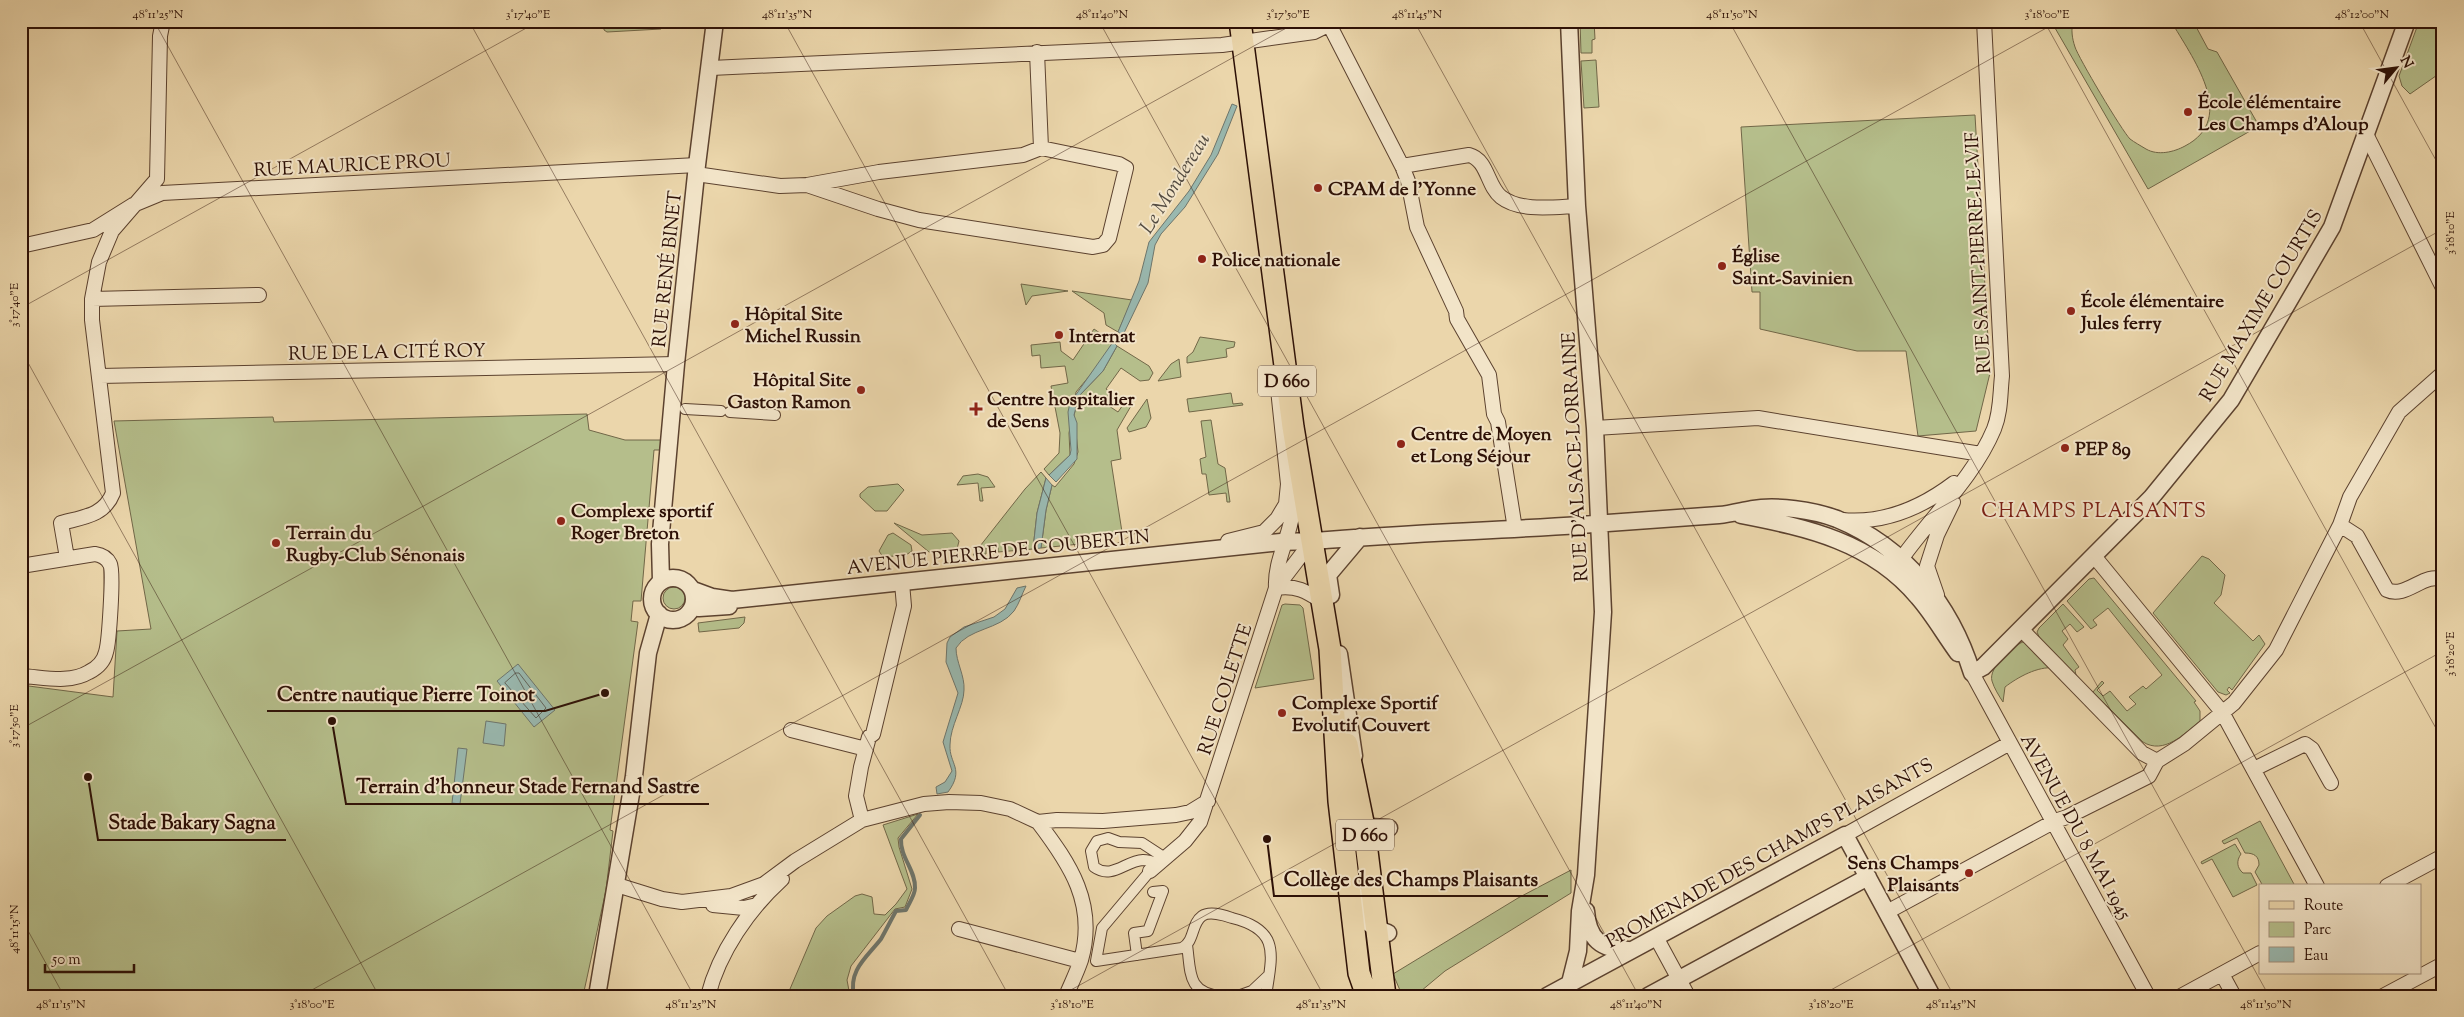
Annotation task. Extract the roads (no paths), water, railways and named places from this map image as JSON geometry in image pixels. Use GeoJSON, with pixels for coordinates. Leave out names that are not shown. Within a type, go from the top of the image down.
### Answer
{"type":"FeatureCollection","features":[{"type":"Feature","properties":{"kind":"main road","name":"D 660"},"geometry":{"type":"LineString","coordinates":[[1240,21],[1277,292],[1276,305],[1312,542]]}},
{"type":"Feature","properties":{"kind":"main road"},"geometry":{"type":"LineString","coordinates":[[1312,542],[1323,602],[1333,675],[1339,801],[1360,973],[1367,996]]}},
{"type":"Feature","properties":{"kind":"main road","name":"D 660"},"geometry":{"type":"LineString","coordinates":[[1333,675],[1383,932],[1385,996]]}},
{"type":"Feature","properties":{"kind":"street"},"geometry":{"type":"LineString","coordinates":[[67,558],[61,522],[99,512],[110,501],[113,493],[92,299],[100,262],[112,231],[157,179],[160,36],[163,21]]}},
{"type":"Feature","properties":{"kind":"street","name":"RUE RENÉ BINET"},"geometry":{"type":"LineString","coordinates":[[669,579],[659,564],[676,364],[696,169],[715,21]]}},
{"type":"Feature","properties":{"kind":"street","name":"RUE D'ALSACE-LORRAINE"},"geometry":{"type":"LineString","coordinates":[[1569,21],[1577,206],[1594,428],[1603,612],[1585,891],[1587,927],[1595,939],[1616,950],[1629,950]]}},
{"type":"Feature","properties":{"kind":"street","name":"RUE SAINT-PIERRE-LE-VIF"},"geometry":{"type":"LineString","coordinates":[[1902,558],[1981,454],[1994,429],[1999,412],[2002,376],[1984,21]]}},
{"type":"Feature","properties":{"kind":"street","name":"RUE MAXIME COURTIS"},"geometry":{"type":"LineString","coordinates":[[1972,673],[1983,667],[2151,498],[2231,400],[2332,227],[2406,21]]}},
{"type":"Feature","properties":{"kind":"street"},"geometry":{"type":"LineString","coordinates":[[710,68],[1244,43],[1314,32],[1332,23],[1402,166],[1408,181],[1417,227],[1456,311],[1457,319],[1489,376],[1494,414],[1498,422],[1510,484],[1515,529]]}},
{"type":"Feature","properties":{"kind":"street"},"geometry":{"type":"LineString","coordinates":[[1037,52],[1041,148]]}},
{"type":"Feature","properties":{"kind":"street"},"geometry":{"type":"LineString","coordinates":[[2366,134],[2443,288]]}},
{"type":"Feature","properties":{"kind":"street"},"geometry":{"type":"LineString","coordinates":[[1041,148],[1119,164],[1126,168],[1109,238],[1103,245],[1093,247],[919,220],[878,209],[807,185],[880,172],[1008,158],[1041,148]]}},
{"type":"Feature","properties":{"kind":"street"},"geometry":{"type":"LineString","coordinates":[[1402,166],[1469,154],[1478,160],[1498,194],[1504,199],[1533,208],[1577,206]]}},
{"type":"Feature","properties":{"kind":"street","name":"RUE MAURICE PROU"},"geometry":{"type":"LineString","coordinates":[[21,246],[93,230],[133,205],[162,193],[696,169],[780,186],[807,185]]}},
{"type":"Feature","properties":{"kind":"street","name":"AVENUE PIERRE DE COUBERTIN"},"geometry":{"type":"LineString","coordinates":[[1168,552],[1259,535],[1277,519],[1288,499],[1270,316],[1277,292]]}},
{"type":"Feature","properties":{"kind":"street"},"geometry":{"type":"LineString","coordinates":[[92,299],[259,295]]}},
{"type":"Feature","properties":{"kind":"street","name":"RUE DE LA CITÉ ROY"},"geometry":{"type":"LineString","coordinates":[[100,376],[676,364]]}},
{"type":"Feature","properties":{"kind":"street"},"geometry":{"type":"LineString","coordinates":[[1887,912],[2055,821],[2067,817],[2148,776],[2157,761],[2184,744],[2234,703],[2276,650],[2340,525],[2350,497],[2399,412],[2443,373]]}},
{"type":"Feature","properties":{"kind":"street"},"geometry":{"type":"LineString","coordinates":[[685,409],[775,415]]}},
{"type":"Feature","properties":{"kind":"street"},"geometry":{"type":"LineString","coordinates":[[1594,428],[1758,418],[1981,454]]}},
{"type":"Feature","properties":{"kind":"street","name":"RUE COLETTE"},"geometry":{"type":"LineString","coordinates":[[1276,588],[1275,578],[1293,520],[1294,508],[1288,446],[1294,427]]}},
{"type":"Feature","properties":{"kind":"street","name":"RUE SAINT-PIERRE-LE-VIF"},"geometry":{"type":"LineString","coordinates":[[1837,519],[1858,521],[1880,519],[1910,510],[1932,500],[1967,474]]}},
{"type":"Feature","properties":{"kind":"street","name":"RUE SAINT-PIERRE-LE-VIF"},"geometry":{"type":"LineString","coordinates":[[1921,568],[1967,474]]}},
{"type":"Feature","properties":{"kind":"street","name":"AVENUE PIERRE DE COUBERTIN"},"geometry":{"type":"LineString","coordinates":[[693,598],[710,608],[812,598],[832,590],[1168,552],[1360,537],[1600,524],[1732,514],[1767,508],[1793,510],[1837,519],[1885,545],[1902,558],[1921,568],[1963,644],[1972,673]]}},
{"type":"Feature","properties":{"kind":"street","name":"AVENUE PIERRE DE COUBERTIN"},"geometry":{"type":"LineString","coordinates":[[1732,514],[1826,534],[1873,558],[1899,577],[1932,613],[1972,673]]}},
{"type":"Feature","properties":{"kind":"street"},"geometry":{"type":"LineString","coordinates":[[2340,525],[2357,536],[2387,590],[2395,592],[2434,577],[2443,580]]}},
{"type":"Feature","properties":{"kind":"street"},"geometry":{"type":"LineString","coordinates":[[1360,537],[1328,575],[1364,827]]}},
{"type":"Feature","properties":{"kind":"street","name":"RUE COLETTE"},"geometry":{"type":"LineString","coordinates":[[1162,860],[1185,841],[1200,822],[1276,588],[1312,542]]}},
{"type":"Feature","properties":{"kind":"street"},"geometry":{"type":"LineString","coordinates":[[21,566],[98,554],[106,558],[111,565],[106,653],[96,668],[78,678],[21,676]]}},
{"type":"Feature","properties":{"kind":"street"},"geometry":{"type":"LineString","coordinates":[[2094,556],[2222,712],[2316,884]]}},
{"type":"Feature","properties":{"kind":"street"},"geometry":{"type":"LineString","coordinates":[[1899,577],[1902,558]]}},
{"type":"Feature","properties":{"kind":"street"},"geometry":{"type":"LineString","coordinates":[[1899,577],[1921,568]]}},
{"type":"Feature","properties":{"kind":"street"},"geometry":{"type":"LineString","coordinates":[[669,579],[686,581],[693,598],[682,619],[664,617],[653,605],[652,594],[669,579]]}},
{"type":"Feature","properties":{"kind":"street"},"geometry":{"type":"LineString","coordinates":[[862,820],[856,796],[869,737],[873,734],[904,606],[902,583]]}},
{"type":"Feature","properties":{"kind":"street"},"geometry":{"type":"LineString","coordinates":[[1276,588],[1288,586],[1303,589],[1323,602]]}},
{"type":"Feature","properties":{"kind":"street"},"geometry":{"type":"LineString","coordinates":[[597,996],[617,886],[641,729],[648,653],[664,617]]}},
{"type":"Feature","properties":{"kind":"street"},"geometry":{"type":"LineString","coordinates":[[2021,629],[2142,753],[2157,761]]}},
{"type":"Feature","properties":{"kind":"street","name":"AVENUE DU 8 MAI 1945"},"geometry":{"type":"LineString","coordinates":[[1972,673],[2055,821],[2148,996]]}},
{"type":"Feature","properties":{"kind":"street"},"geometry":{"type":"LineString","coordinates":[[791,730],[866,749]]}},
{"type":"Feature","properties":{"kind":"street","name":"PROMENADE DES CHAMPS PLAISANTS"},"geometry":{"type":"LineString","coordinates":[[1547,996],[1845,835],[2010,743]]}},
{"type":"Feature","properties":{"kind":"street"},"geometry":{"type":"LineString","coordinates":[[2254,769],[2305,744],[2312,749],[2331,783]]}},
{"type":"Feature","properties":{"kind":"street"},"geometry":{"type":"LineString","coordinates":[[1038,822],[1057,820],[1122,821],[1175,815],[1190,812],[1208,801]]}},
{"type":"Feature","properties":{"kind":"street"},"geometry":{"type":"LineString","coordinates":[[726,900],[764,884],[809,852],[862,820],[924,804],[949,802],[981,803],[1010,809],[1038,822],[1069,865],[1078,884],[1085,915],[1086,934],[1080,961],[1066,996]]}},
{"type":"Feature","properties":{"kind":"street"},"geometry":{"type":"LineString","coordinates":[[1175,815],[1182,831],[1162,860],[1102,928],[1096,961],[1187,945]]}},
{"type":"Feature","properties":{"kind":"street"},"geometry":{"type":"LineString","coordinates":[[1383,932],[1369,927],[1359,909],[1355,871],[1345,843],[1352,830],[1364,827],[1389,828]]}},
{"type":"Feature","properties":{"kind":"street"},"geometry":{"type":"LineString","coordinates":[[1845,835],[1932,996]]}},
{"type":"Feature","properties":{"kind":"street"},"geometry":{"type":"LineString","coordinates":[[1108,838],[1119,842],[1142,843],[1162,860],[1144,860],[1115,871],[1104,872],[1094,867],[1090,856],[1091,850],[1097,841],[1108,838]]}},
{"type":"Feature","properties":{"kind":"street"},"geometry":{"type":"LineString","coordinates":[[708,996],[736,925],[751,907],[809,852]]}},
{"type":"Feature","properties":{"kind":"street"},"geometry":{"type":"LineString","coordinates":[[2391,884],[2443,856]]}},
{"type":"Feature","properties":{"kind":"street"},"geometry":{"type":"LineString","coordinates":[[1648,996],[1868,877]]}},
{"type":"Feature","properties":{"kind":"street"},"geometry":{"type":"LineString","coordinates":[[727,950],[764,884]]}},
{"type":"Feature","properties":{"kind":"street"},"geometry":{"type":"LineString","coordinates":[[617,886],[662,899],[682,902],[726,900],[751,907]]}},
{"type":"Feature","properties":{"kind":"street"},"geometry":{"type":"LineString","coordinates":[[1137,955],[1134,933],[1148,931],[1163,890],[1153,892]]}},
{"type":"Feature","properties":{"kind":"street","name":"RUE D'ALSACE-LORRAINE"},"geometry":{"type":"LineString","coordinates":[[1570,983],[1578,951],[1580,911],[1585,891]]}},
{"type":"Feature","properties":{"kind":"street"},"geometry":{"type":"LineString","coordinates":[[726,900],[733,912],[736,925]]}},
{"type":"Feature","properties":{"kind":"street"},"geometry":{"type":"LineString","coordinates":[[1220,996],[1198,990],[1193,983],[1187,945],[1198,920],[1206,914],[1223,915],[1247,922],[1256,926],[1269,942],[1272,963],[1266,996]]}},
{"type":"Feature","properties":{"kind":"street"},"geometry":{"type":"LineString","coordinates":[[959,929],[1080,961]]}},
{"type":"Feature","properties":{"kind":"street"},"geometry":{"type":"LineString","coordinates":[[1656,937],[1688,996]]}},
{"type":"Feature","properties":{"kind":"street"},"geometry":{"type":"LineString","coordinates":[[2181,996],[2259,954]]}},
{"type":"Feature","properties":{"kind":"street"},"geometry":{"type":"LineString","coordinates":[[2383,996],[2443,964]]}},
{"type":"Feature","properties":{"kind":"street"},"geometry":{"type":"LineString","coordinates":[[2222,974],[2234,996]]}},
{"type":"Feature","properties":{"kind":"street"},"geometry":{"type":"LineString","coordinates":[[1238,996],[1252,991],[1269,975]]}},
{"type":"Feature","properties":{"kind":"water"},"geometry":{"type":"Polygon","coordinates":[[[1232,104],[1237,106],[1218,154],[1185,207],[1161,234],[1155,245],[1148,283],[1123,335],[1118,332],[1139,281],[1149,242],[1189,191],[1211,155],[1232,104]]]}},
{"type":"Feature","properties":{"kind":"water"},"geometry":{"type":"Polygon","coordinates":[[[1113,342],[1117,346],[1103,371],[1079,396],[1074,415],[1077,423],[1077,459],[1056,482],[1049,475],[1070,455],[1071,450],[1068,412],[1070,403],[1113,342]]]}},
{"type":"Feature","properties":{"kind":"water"},"geometry":{"type":"Polygon","coordinates":[[[1046,478],[1052,485],[1046,510],[1041,548],[1033,549],[1037,513],[1046,478]]]}},
{"type":"Feature","properties":{"kind":"water"},"geometry":{"type":"Polygon","coordinates":[[[1026,586],[1016,608],[1008,617],[1001,622],[968,636],[956,648],[964,690],[962,703],[954,723],[950,745],[950,752],[956,772],[953,784],[948,792],[937,794],[936,787],[945,782],[952,771],[943,742],[958,693],[946,662],[947,643],[950,637],[964,627],[994,617],[1005,609],[1017,588],[1026,586]]]}},
{"type":"Feature","properties":{"kind":"water"},"geometry":{"type":"Polygon","coordinates":[[[518,664],[555,710],[534,727],[497,681],[518,664]]]}},
{"type":"Feature","properties":{"kind":"water"},"geometry":{"type":"Polygon","coordinates":[[[486,721],[506,724],[504,746],[483,743],[486,721]]]}},
{"type":"Feature","properties":{"kind":"water"},"geometry":{"type":"Polygon","coordinates":[[[458,748],[467,749],[460,804],[452,803],[458,748]]]}},
{"type":"Feature","properties":{"kind":"waterway","name":"Le Mondereau"},"geometry":{"type":"LineString","coordinates":[[854,996],[854,979],[860,964],[881,939],[896,911],[906,910],[914,893],[915,882],[901,846],[901,839],[920,815]]}},
{"type":"Feature","properties":{"kind":"place","name":"École élémentaire Les Champs d'Aloup"},"geometry":{"type":"Point","coordinates":[2188,112]}},
{"type":"Feature","properties":{"kind":"place","name":"CPAM de l'Yonne"},"geometry":{"type":"Point","coordinates":[1318,188]}},
{"type":"Feature","properties":{"kind":"place","name":"Police nationale"},"geometry":{"type":"Point","coordinates":[1202,259]}},
{"type":"Feature","properties":{"kind":"place","name":"Église Saint-Savinien"},"geometry":{"type":"Point","coordinates":[1722,266]}},
{"type":"Feature","properties":{"kind":"place","name":"École élémentaire Jules ferry"},"geometry":{"type":"Point","coordinates":[2071,311]}},
{"type":"Feature","properties":{"kind":"place","name":"Hôpital Site Michel Russin"},"geometry":{"type":"Point","coordinates":[735,324]}},
{"type":"Feature","properties":{"kind":"place","name":"Internat"},"geometry":{"type":"Point","coordinates":[1059,335]}},
{"type":"Feature","properties":{"kind":"place","name":"Hôpital Site Gaston Ramon"},"geometry":{"type":"Point","coordinates":[861,390]}},
{"type":"Feature","properties":{"kind":"place","name":"Centre hospitalier de Sens"},"geometry":{"type":"Point","coordinates":[976,409]}},
{"type":"Feature","properties":{"kind":"place","name":"Centre de Moyen et Long Séjour"},"geometry":{"type":"Point","coordinates":[1401,444]}},
{"type":"Feature","properties":{"kind":"place","name":"PEP 89"},"geometry":{"type":"Point","coordinates":[2065,448]}},
{"type":"Feature","properties":{"kind":"place","name":"Complexe sportif Roger Breton"},"geometry":{"type":"Point","coordinates":[561,521]}},
{"type":"Feature","properties":{"kind":"place","name":"Terrain du Rugby-Club Sénonais"},"geometry":{"type":"Point","coordinates":[276,543]}},
{"type":"Feature","properties":{"kind":"place","name":"Centre nautique Pierre Toinot"},"geometry":{"type":"Point","coordinates":[605,693]}},
{"type":"Feature","properties":{"kind":"place","name":"Complexe Sportif Evolutif Couvert"},"geometry":{"type":"Point","coordinates":[1282,713]}},
{"type":"Feature","properties":{"kind":"place","name":"Terrain d'honneur Stade Fernand Sastre"},"geometry":{"type":"Point","coordinates":[332,721]}},
{"type":"Feature","properties":{"kind":"place","name":"Stade Bakary Sagna"},"geometry":{"type":"Point","coordinates":[88,777]}},
{"type":"Feature","properties":{"kind":"place","name":"Collège des Champs Plaisants"},"geometry":{"type":"Point","coordinates":[1267,839]}},
{"type":"Feature","properties":{"kind":"place","name":"Sens Champs Plaisants"},"geometry":{"type":"Point","coordinates":[1969,873]}},
{"type":"Feature","properties":{"kind":"district","name":"CHAMPS PLAISANTS"},"geometry":{"type":"Point","coordinates":[2094,510]}}]}
